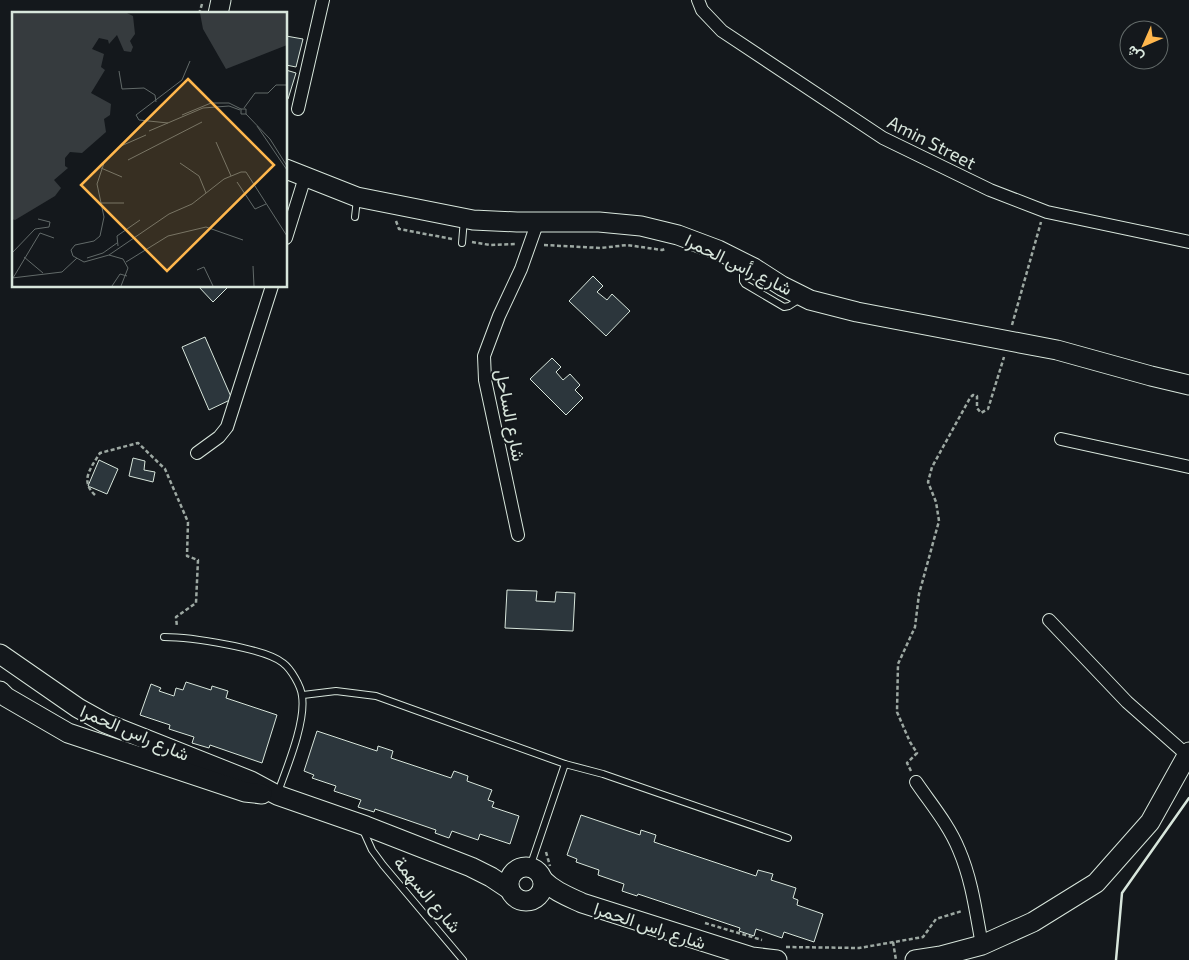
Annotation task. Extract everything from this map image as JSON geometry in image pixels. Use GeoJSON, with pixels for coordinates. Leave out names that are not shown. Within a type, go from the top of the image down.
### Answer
{"type":"FeatureCollection","features":[{"type":"Feature","properties":{"kind":"street"},"geometry":{"type":"LineString","coordinates":[[298,109],[323,0]]}},
{"type":"Feature","properties":{"kind":"street","name":"Amin Street"},"geometry":{"type":"LineString","coordinates":[[698,0],[702,10],[722,31],[883,138],[990,190],[1046,212],[1189,242]]}},
{"type":"Feature","properties":{"kind":"street","name":"شارع رأس الحمرا"},"geometry":{"type":"LineString","coordinates":[[288,170],[357,197],[464,218],[517,222],[599,222],[641,226],[678,234],[743,262],[782,286],[810,300],[857,312],[1057,350],[1189,385]]}},
{"type":"Feature","properties":{"kind":"street"},"geometry":{"type":"LineString","coordinates":[[288,232],[305,177]]}},
{"type":"Feature","properties":{"kind":"street","name":"شارع الساحل"},"geometry":{"type":"LineString","coordinates":[[518,534],[496,437],[483,368],[484,356],[499,316],[521,269],[538,221]]}},
{"type":"Feature","properties":{"kind":"street"},"geometry":{"type":"LineString","coordinates":[[197,453],[219,436],[227,427],[271,288]]}},
{"type":"Feature","properties":{"kind":"street"},"geometry":{"type":"LineString","coordinates":[[1061,439],[1189,466]]}},
{"type":"Feature","properties":{"kind":"street"},"geometry":{"type":"LineString","coordinates":[[916,960],[941,956],[982,944],[1033,922],[1096,883],[1150,822],[1188,754],[1134,709],[1049,620]]}},
{"type":"Feature","properties":{"kind":"street","name":"شارع راس الحمرا"},"geometry":{"type":"LineString","coordinates":[[0,654],[78,708],[105,723],[251,781],[277,796],[471,867],[499,873],[530,875],[561,894],[582,903],[752,957],[780,954]]}},
{"type":"Feature","properties":{"kind":"street","name":"شارع راس الحمرا"},"geometry":{"type":"LineString","coordinates":[[0,691],[6,697],[68,733],[245,792],[277,796]]}},
{"type":"Feature","properties":{"kind":"street"},"geometry":{"type":"LineString","coordinates":[[916,782],[948,828],[959,850],[976,907],[982,944]]}},
{"type":"Feature","properties":{"kind":"street"},"geometry":{"type":"LineString","coordinates":[[530,875],[542,892],[534,900]]}},
{"type":"Feature","properties":{"kind":"street","name":"شارع راس الحمرا"},"geometry":{"type":"LineString","coordinates":[[530,875],[516,899],[522,901],[582,903]]}},
{"type":"Feature","properties":{"kind":"lane"},"geometry":{"type":"LineString","coordinates":[[355,217],[357,197]]}},
{"type":"Feature","properties":{"kind":"lane"},"geometry":{"type":"LineString","coordinates":[[462,242],[464,218]]}},
{"type":"Feature","properties":{"kind":"lane"},"geometry":{"type":"LineString","coordinates":[[164,637],[188,638],[244,648],[268,655],[283,663],[294,678],[302,695],[301,713],[296,742],[277,796]]}},
{"type":"Feature","properties":{"kind":"lane"},"geometry":{"type":"LineString","coordinates":[[302,695],[336,691],[376,696],[565,764],[603,774],[788,838]]}},
{"type":"Feature","properties":{"kind":"lane"},"geometry":{"type":"LineString","coordinates":[[530,875],[537,847],[565,764]]}},
{"type":"Feature","properties":{"kind":"lane","name":"شارع السهمة"},"geometry":{"type":"LineString","coordinates":[[363,826],[371,847],[383,865],[463,960]]}},
{"type":"Feature","properties":{"kind":"path"},"geometry":{"type":"LineString","coordinates":[[389,204],[399,229],[462,242],[601,248],[627,245],[662,250],[669,247]]}},
{"type":"Feature","properties":{"kind":"path"},"geometry":{"type":"LineString","coordinates":[[916,782],[907,763],[917,753],[897,712],[896,688],[898,664],[914,627],[919,594],[939,521],[936,502],[928,482],[932,467],[970,398],[977,396],[977,408],[980,414],[988,409],[1041,220]]}},
{"type":"Feature","properties":{"kind":"path"},"geometry":{"type":"LineString","coordinates":[[95,495],[88,488],[86,480],[100,454],[138,443],[165,469],[188,522],[187,556],[198,560],[196,603],[176,617],[178,635]]}},
{"type":"Feature","properties":{"kind":"path"},"geometry":{"type":"LineString","coordinates":[[530,875],[547,860],[546,850],[537,847]]}},
{"type":"Feature","properties":{"kind":"path"},"geometry":{"type":"LineString","coordinates":[[780,954],[859,948],[923,937],[936,918],[976,907]]}},
{"type":"Feature","properties":{"kind":"path"},"geometry":{"type":"LineString","coordinates":[[698,921],[765,941]]}},
{"type":"Feature","properties":{"kind":"path"},"geometry":{"type":"LineString","coordinates":[[893,942],[896,960]]}},
{"type":"Feature","properties":{"kind":"building"},"geometry":{"type":"Polygon","coordinates":[[[288,36],[303,39],[296,67],[288,65],[288,36]]]}},
{"type":"Feature","properties":{"kind":"building"},"geometry":{"type":"Polygon","coordinates":[[[288,71],[296,73],[288,99],[288,71]]]}},
{"type":"Feature","properties":{"kind":"building"},"geometry":{"type":"Polygon","coordinates":[[[593,276],[603,286],[597,292],[607,300],[612,294],[630,311],[606,336],[569,301],[593,276]]]}},
{"type":"Feature","properties":{"kind":"building"},"geometry":{"type":"Polygon","coordinates":[[[200,288],[227,288],[213,302],[200,288]]]}},
{"type":"Feature","properties":{"kind":"building"},"geometry":{"type":"Polygon","coordinates":[[[205,337],[232,399],[209,410],[182,347],[205,337]]]}},
{"type":"Feature","properties":{"kind":"building"},"geometry":{"type":"Polygon","coordinates":[[[552,358],[561,367],[556,372],[563,380],[570,374],[580,385],[575,390],[583,398],[566,415],[530,379],[552,358]]]}},
{"type":"Feature","properties":{"kind":"building"},"geometry":{"type":"Polygon","coordinates":[[[133,458],[145,461],[144,470],[155,472],[153,482],[129,476],[133,458]]]}},
{"type":"Feature","properties":{"kind":"building"},"geometry":{"type":"Polygon","coordinates":[[[99,460],[118,469],[107,494],[88,486],[99,460]]]}},
{"type":"Feature","properties":{"kind":"building"},"geometry":{"type":"Polygon","coordinates":[[[507,590],[537,591],[536,601],[555,602],[556,592],[575,593],[573,631],[505,628],[507,590]]]}},
{"type":"Feature","properties":{"kind":"building"},"geometry":{"type":"Polygon","coordinates":[[[186,682],[211,690],[212,686],[228,691],[226,698],[277,715],[262,763],[210,745],[209,748],[192,743],[194,737],[169,729],[170,725],[140,715],[151,684],[161,688],[159,691],[174,696],[176,688],[183,690],[186,682]]]}},
{"type":"Feature","properties":{"kind":"building"},"geometry":{"type":"Polygon","coordinates":[[[317,731],[377,751],[378,746],[393,751],[391,758],[451,778],[454,771],[468,776],[467,781],[492,790],[488,800],[494,802],[492,807],[519,816],[510,844],[480,834],[478,840],[452,831],[449,838],[435,833],[436,830],[375,809],[374,812],[358,807],[361,800],[334,791],[336,786],[312,778],[314,775],[304,771],[317,731]]]}},
{"type":"Feature","properties":{"kind":"building"},"geometry":{"type":"Polygon","coordinates":[[[581,815],[640,835],[641,830],[656,835],[654,842],[756,876],[758,870],[773,874],[771,880],[796,888],[793,898],[798,900],[797,905],[823,914],[814,942],[784,932],[782,938],[756,929],[754,936],[739,931],[740,928],[638,894],[637,896],[622,891],[624,884],[598,875],[599,870],[576,862],[577,859],[567,855],[581,815]]]}},
{"type":"Feature","properties":{"kind":"wall"},"geometry":{"type":"LineString","coordinates":[[1116,960],[1122,893],[1189,798]]}}]}
